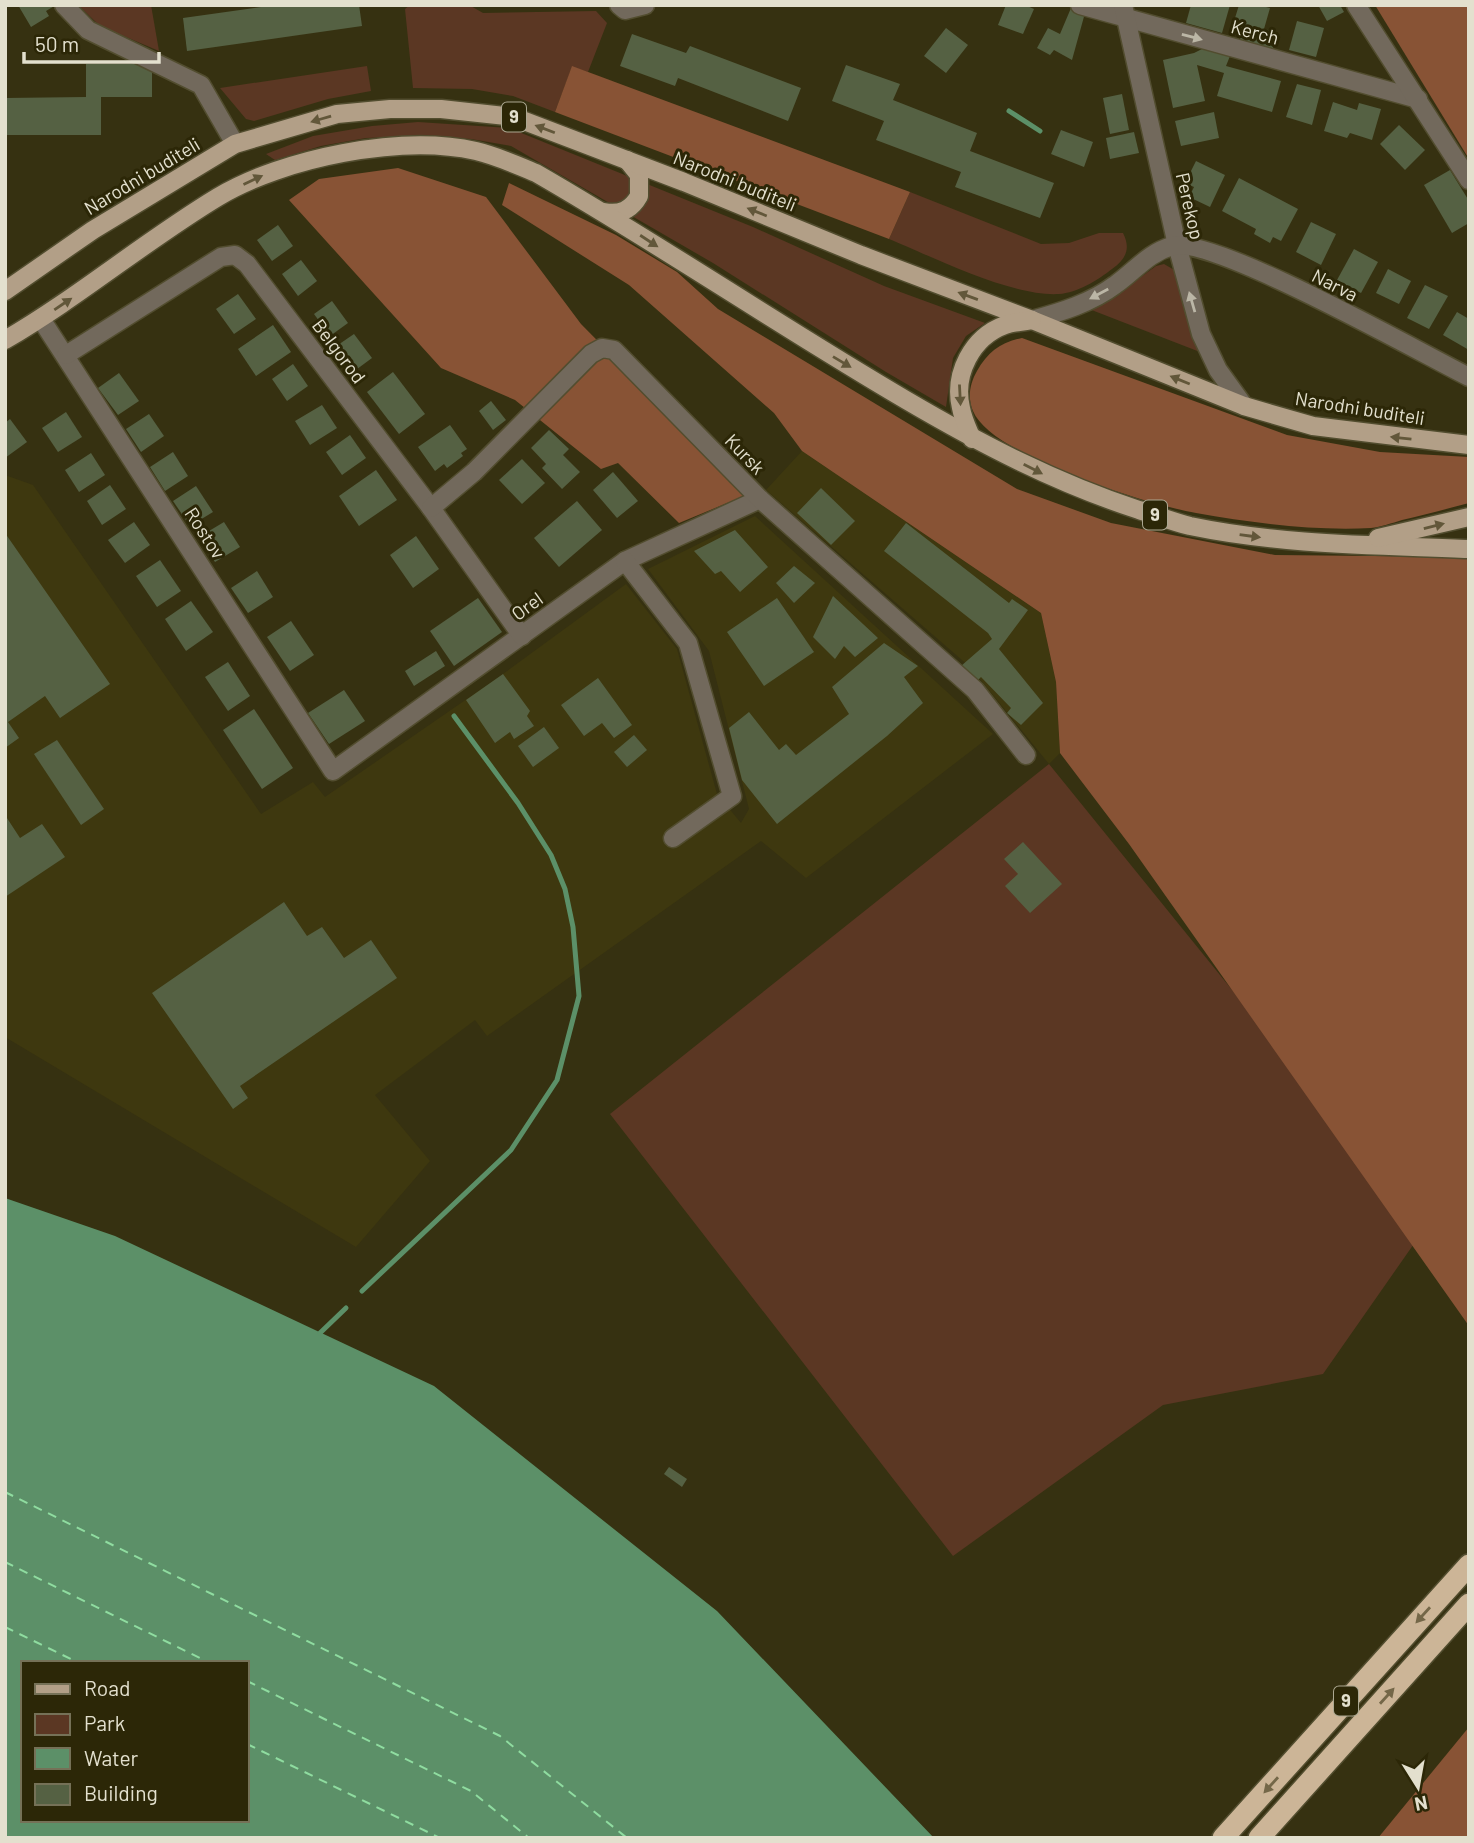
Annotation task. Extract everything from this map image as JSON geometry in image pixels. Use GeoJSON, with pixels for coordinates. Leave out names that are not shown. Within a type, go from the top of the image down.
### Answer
{"type":"FeatureCollection","features":[{"type":"Feature","properties":{"kind":"highway","name":"9"},"geometry":{"type":"LineString","coordinates":[[1223,1838],[1469,1564]]}},
{"type":"Feature","properties":{"kind":"highway","name":"9"},"geometry":{"type":"LineString","coordinates":[[1259,1838],[1469,1604]]}},
{"type":"Feature","properties":{"kind":"main road","name":"Narodni buditeli"},"geometry":{"type":"LineString","coordinates":[[5,291],[93,230],[235,144],[337,114],[441,108],[514,117],[1244,406],[1313,426],[1469,445]]}},
{"type":"Feature","properties":{"kind":"main road","name":"9"},"geometry":{"type":"LineString","coordinates":[[5,340],[41,319],[218,197],[259,176],[319,158],[404,147],[475,151],[536,173],[604,212],[768,317],[972,439],[1046,476],[1188,525],[1292,541],[1350,544],[1469,517]]}},
{"type":"Feature","properties":{"kind":"main road"},"geometry":{"type":"LineString","coordinates":[[604,212],[620,213],[639,196],[639,175],[627,160]]}},
{"type":"Feature","properties":{"kind":"main road"},"geometry":{"type":"LineString","coordinates":[[972,439],[958,395],[965,362],[986,334],[1006,325],[1032,320]]}},
{"type":"Feature","properties":{"kind":"main road"},"geometry":{"type":"LineString","coordinates":[[1350,544],[1469,549]]}},
{"type":"Feature","properties":{"kind":"street"},"geometry":{"type":"LineString","coordinates":[[64,5],[88,30],[201,85],[235,144]]}},
{"type":"Feature","properties":{"kind":"street"},"geometry":{"type":"LineString","coordinates":[[622,8],[645,5]]}},
{"type":"Feature","properties":{"kind":"street","name":"Kerch"},"geometry":{"type":"LineString","coordinates":[[1080,5],[1124,12],[1418,99]]}},
{"type":"Feature","properties":{"kind":"street"},"geometry":{"type":"LineString","coordinates":[[1356,5],[1469,180]]}},
{"type":"Feature","properties":{"kind":"street","name":"Perekop"},"geometry":{"type":"LineString","coordinates":[[1124,12],[1177,245],[1201,334],[1218,370],[1244,406]]}},
{"type":"Feature","properties":{"kind":"street"},"geometry":{"type":"LineString","coordinates":[[1032,320],[1070,309],[1096,296],[1114,286],[1156,251],[1177,245]]}},
{"type":"Feature","properties":{"kind":"street","name":"Narva"},"geometry":{"type":"LineString","coordinates":[[1177,245],[1215,253],[1259,270],[1469,377]]}},
{"type":"Feature","properties":{"kind":"street","name":"Belgorod"},"geometry":{"type":"LineString","coordinates":[[66,355],[221,257],[235,255],[247,264],[431,508],[522,636]]}},
{"type":"Feature","properties":{"kind":"street","name":"Rostov"},"geometry":{"type":"LineString","coordinates":[[41,319],[333,771]]}},
{"type":"Feature","properties":{"kind":"street","name":"Kursk"},"geometry":{"type":"LineString","coordinates":[[431,508],[474,472],[591,354],[596,350],[608,348],[619,353],[760,499],[975,690],[1026,755]]}},
{"type":"Feature","properties":{"kind":"street","name":"Orel"},"geometry":{"type":"LineString","coordinates":[[333,771],[625,561],[760,499]]}},
{"type":"Feature","properties":{"kind":"street"},"geometry":{"type":"LineString","coordinates":[[625,561],[688,643],[732,796],[673,838]]}},
{"type":"Feature","properties":{"kind":"shaded area"},"geometry":{"type":"Polygon","coordinates":[[[1375,5],[1469,5],[1469,159],[1375,5]]]}},
{"type":"Feature","properties":{"kind":"shaded area"},"geometry":{"type":"Polygon","coordinates":[[[572,66],[910,192],[889,239],[555,112],[572,66]]]}},
{"type":"Feature","properties":{"kind":"shaded area"},"geometry":{"type":"Polygon","coordinates":[[[398,168],[486,197],[581,324],[749,494],[679,523],[618,463],[601,469],[515,400],[441,368],[289,200],[319,179],[398,168]]]}},
{"type":"Feature","properties":{"kind":"shaded area"},"geometry":{"type":"Polygon","coordinates":[[[509,183],[616,235],[677,272],[718,309],[1017,489],[1111,523],[1275,555],[1469,557],[1469,1326],[1129,844],[1060,753],[1056,682],[1041,613],[802,451],[774,413],[629,285],[502,205],[509,183]]]}},
{"type":"Feature","properties":{"kind":"shaded area"},"geometry":{"type":"Polygon","coordinates":[[[1022,338],[1287,435],[1380,452],[1469,457],[1469,503],[1375,527],[1305,527],[1196,513],[1144,500],[1074,476],[1009,445],[986,428],[973,411],[970,391],[981,364],[1001,345],[1022,338]]]}},
{"type":"Feature","properties":{"kind":"shaded area"},"geometry":{"type":"Polygon","coordinates":[[[802,451],[1041,613],[1056,682],[1060,753],[1049,764],[970,667],[766,490],[802,451]]]}},
{"type":"Feature","properties":{"kind":"shaded area"},"geometry":{"type":"Polygon","coordinates":[[[5,475],[33,485],[261,814],[313,782],[325,797],[503,674],[626,584],[677,649],[717,794],[741,823],[749,809],[709,651],[648,569],[755,516],[993,734],[806,878],[761,841],[487,1036],[475,1020],[375,1095],[430,1161],[356,1247],[5,1037],[5,475]]]}},
{"type":"Feature","properties":{"kind":"shaded area"},"geometry":{"type":"Polygon","coordinates":[[[1469,1727],[1469,1838],[1378,1838],[1469,1727]]]}},
{"type":"Feature","properties":{"kind":"green space"},"geometry":{"type":"Polygon","coordinates":[[[78,5],[151,5],[159,51],[100,26],[78,5]]]}},
{"type":"Feature","properties":{"kind":"green space"},"geometry":{"type":"Polygon","coordinates":[[[410,5],[469,5],[483,13],[596,11],[607,23],[588,72],[572,67],[555,112],[513,96],[472,89],[413,88],[405,9],[410,5]]]}},
{"type":"Feature","properties":{"kind":"green space"},"geometry":{"type":"Polygon","coordinates":[[[367,66],[371,91],[328,99],[254,121],[246,119],[220,88],[367,66]]]}},
{"type":"Feature","properties":{"kind":"green space"},"geometry":{"type":"Polygon","coordinates":[[[418,122],[509,128],[753,227],[884,286],[985,323],[966,336],[953,358],[946,407],[713,263],[511,146],[471,139],[420,136],[366,138],[321,146],[275,160],[266,154],[313,136],[372,126],[418,122]]]}},
{"type":"Feature","properties":{"kind":"green space"},"geometry":{"type":"Polygon","coordinates":[[[910,192],[1041,244],[1069,243],[1099,233],[1123,233],[1127,244],[1126,253],[1121,261],[1106,273],[1073,291],[1059,294],[1040,293],[996,283],[889,239],[910,192]]]}},
{"type":"Feature","properties":{"kind":"green space"},"geometry":{"type":"Polygon","coordinates":[[[1164,264],[1176,271],[1200,352],[1089,309],[1119,293],[1156,266],[1164,264]]]}},
{"type":"Feature","properties":{"kind":"green space"},"geometry":{"type":"Polygon","coordinates":[[[1049,764],[1425,1228],[1323,1374],[1163,1405],[953,1556],[610,1114],[1049,764]]]}},
{"type":"Feature","properties":{"kind":"water"},"geometry":{"type":"Polygon","coordinates":[[[5,1198],[115,1236],[434,1386],[717,1611],[934,1838],[5,1838],[5,1198]]]}},
{"type":"Feature","properties":{"kind":"building"},"geometry":{"type":"Polygon","coordinates":[[[18,5],[56,5],[46,11],[49,16],[31,27],[18,5]]]}},
{"type":"Feature","properties":{"kind":"building"},"geometry":{"type":"Polygon","coordinates":[[[275,5],[359,5],[362,26],[187,51],[183,18],[275,5]]]}},
{"type":"Feature","properties":{"kind":"building"},"geometry":{"type":"Polygon","coordinates":[[[1006,5],[1025,5],[1034,9],[1023,34],[998,25],[1006,5]]]}},
{"type":"Feature","properties":{"kind":"building"},"geometry":{"type":"Polygon","coordinates":[[[1191,5],[1230,5],[1222,33],[1186,23],[1191,5]]]}},
{"type":"Feature","properties":{"kind":"building"},"geometry":{"type":"Polygon","coordinates":[[[1239,5],[1270,8],[1264,29],[1277,32],[1273,48],[1266,50],[1239,43],[1241,34],[1231,31],[1239,5]]]}},
{"type":"Feature","properties":{"kind":"building"},"geometry":{"type":"Polygon","coordinates":[[[1318,5],[1340,5],[1344,12],[1327,21],[1318,5]]]}},
{"type":"Feature","properties":{"kind":"building"},"geometry":{"type":"Polygon","coordinates":[[[1071,8],[1085,13],[1072,60],[1054,50],[1050,55],[1037,48],[1048,28],[1060,34],[1071,8]]]}},
{"type":"Feature","properties":{"kind":"building"},"geometry":{"type":"Polygon","coordinates":[[[1297,21],[1324,28],[1316,57],[1289,50],[1297,21]]]}},
{"type":"Feature","properties":{"kind":"building"},"geometry":{"type":"Polygon","coordinates":[[[946,28],[968,45],[946,73],[924,56],[946,28]]]}},
{"type":"Feature","properties":{"kind":"building"},"geometry":{"type":"Polygon","coordinates":[[[632,34],[686,53],[690,46],[801,88],[788,121],[678,78],[675,86],[620,66],[632,34]]]}},
{"type":"Feature","properties":{"kind":"building"},"geometry":{"type":"Polygon","coordinates":[[[1204,48],[1230,56],[1226,66],[1281,81],[1272,112],[1217,96],[1224,73],[1197,65],[1205,101],[1173,108],[1163,60],[1204,48]]]}},
{"type":"Feature","properties":{"kind":"building"},"geometry":{"type":"Polygon","coordinates":[[[86,64],[152,64],[152,97],[101,97],[101,135],[5,135],[5,98],[86,97],[86,64]]]}},
{"type":"Feature","properties":{"kind":"building"},"geometry":{"type":"Polygon","coordinates":[[[846,65],[900,84],[893,100],[977,133],[970,151],[1054,183],[1040,218],[955,187],[961,172],[876,140],[884,121],[832,101],[846,65]]]}},
{"type":"Feature","properties":{"kind":"building"},"geometry":{"type":"Polygon","coordinates":[[[1297,84],[1321,90],[1312,125],[1286,117],[1297,84]]]}},
{"type":"Feature","properties":{"kind":"building"},"geometry":{"type":"Polygon","coordinates":[[[1122,94],[1129,130],[1110,134],[1103,98],[1122,94]]]}},
{"type":"Feature","properties":{"kind":"building"},"geometry":{"type":"Polygon","coordinates":[[[1333,102],[1357,110],[1359,103],[1381,109],[1372,140],[1350,133],[1347,138],[1324,131],[1333,102]]]}},
{"type":"Feature","properties":{"kind":"building"},"geometry":{"type":"Polygon","coordinates":[[[1214,112],[1219,138],[1181,146],[1175,121],[1214,112]]]}},
{"type":"Feature","properties":{"kind":"building"},"geometry":{"type":"Polygon","coordinates":[[[1399,125],[1425,150],[1405,170],[1380,144],[1399,125]]]}},
{"type":"Feature","properties":{"kind":"building"},"geometry":{"type":"Polygon","coordinates":[[[1061,130],[1093,142],[1084,167],[1051,154],[1061,130]]]}},
{"type":"Feature","properties":{"kind":"building"},"geometry":{"type":"Polygon","coordinates":[[[1134,132],[1139,153],[1110,159],[1106,138],[1134,132]]]}},
{"type":"Feature","properties":{"kind":"building"},"geometry":{"type":"Polygon","coordinates":[[[1196,161],[1225,175],[1210,207],[1189,197],[1194,187],[1185,183],[1196,161]]]}},
{"type":"Feature","properties":{"kind":"building"},"geometry":{"type":"Polygon","coordinates":[[[1450,170],[1469,201],[1469,223],[1452,233],[1424,185],[1450,170]]]}},
{"type":"Feature","properties":{"kind":"building"},"geometry":{"type":"Polygon","coordinates":[[[1239,178],[1298,209],[1281,241],[1273,237],[1270,243],[1254,234],[1256,229],[1222,211],[1239,178]]]}},
{"type":"Feature","properties":{"kind":"building"},"geometry":{"type":"Polygon","coordinates":[[[1311,222],[1336,234],[1321,265],[1296,252],[1311,222]]]}},
{"type":"Feature","properties":{"kind":"building"},"geometry":{"type":"Polygon","coordinates":[[[278,225],[293,246],[272,261],[257,240],[278,225]]]}},
{"type":"Feature","properties":{"kind":"building"},"geometry":{"type":"Polygon","coordinates":[[[1354,249],[1378,262],[1361,293],[1337,280],[1354,249]]]}},
{"type":"Feature","properties":{"kind":"building"},"geometry":{"type":"Polygon","coordinates":[[[301,260],[317,281],[298,296],[282,274],[301,260]]]}},
{"type":"Feature","properties":{"kind":"building"},"geometry":{"type":"Polygon","coordinates":[[[1388,269],[1411,281],[1399,304],[1376,293],[1388,269]]]}},
{"type":"Feature","properties":{"kind":"building"},"geometry":{"type":"Polygon","coordinates":[[[1425,285],[1448,296],[1429,329],[1407,318],[1425,285]]]}},
{"type":"Feature","properties":{"kind":"building"},"geometry":{"type":"Polygon","coordinates":[[[238,294],[256,319],[234,334],[216,309],[238,294]]]}},
{"type":"Feature","properties":{"kind":"building"},"geometry":{"type":"Polygon","coordinates":[[[332,301],[348,323],[330,336],[314,314],[332,301]]]}},
{"type":"Feature","properties":{"kind":"building"},"geometry":{"type":"Polygon","coordinates":[[[1457,312],[1469,319],[1469,350],[1443,335],[1457,312]]]}},
{"type":"Feature","properties":{"kind":"building"},"geometry":{"type":"Polygon","coordinates":[[[273,325],[291,352],[256,376],[238,349],[273,325]]]}},
{"type":"Feature","properties":{"kind":"building"},"geometry":{"type":"Polygon","coordinates":[[[354,334],[372,358],[353,372],[335,347],[354,334]]]}},
{"type":"Feature","properties":{"kind":"building"},"geometry":{"type":"Polygon","coordinates":[[[293,364],[308,386],[287,401],[272,379],[293,364]]]}},
{"type":"Feature","properties":{"kind":"building"},"geometry":{"type":"Polygon","coordinates":[[[393,372],[425,414],[399,434],[367,392],[393,372]]]}},
{"type":"Feature","properties":{"kind":"building"},"geometry":{"type":"Polygon","coordinates":[[[119,373],[139,401],[118,415],[98,388],[119,373]]]}},
{"type":"Feature","properties":{"kind":"building"},"geometry":{"type":"Polygon","coordinates":[[[491,401],[506,420],[493,430],[479,411],[491,401]]]}},
{"type":"Feature","properties":{"kind":"building"},"geometry":{"type":"Polygon","coordinates":[[[322,405],[337,428],[310,445],[295,421],[322,405]]]}},
{"type":"Feature","properties":{"kind":"building"},"geometry":{"type":"Polygon","coordinates":[[[66,412],[82,437],[58,452],[42,428],[66,412]]]}},
{"type":"Feature","properties":{"kind":"building"},"geometry":{"type":"Polygon","coordinates":[[[149,414],[164,436],[141,452],[126,429],[149,414]]]}},
{"type":"Feature","properties":{"kind":"building"},"geometry":{"type":"Polygon","coordinates":[[[10,419],[27,442],[5,458],[5,423],[10,419]]]}},
{"type":"Feature","properties":{"kind":"building"},"geometry":{"type":"Polygon","coordinates":[[[450,425],[467,449],[461,453],[463,456],[447,468],[444,464],[435,471],[418,447],[450,425]]]}},
{"type":"Feature","properties":{"kind":"building"},"geometry":{"type":"Polygon","coordinates":[[[549,430],[569,449],[563,455],[580,472],[562,489],[542,468],[546,464],[531,448],[549,430]]]}},
{"type":"Feature","properties":{"kind":"building"},"geometry":{"type":"Polygon","coordinates":[[[350,435],[366,458],[342,475],[326,452],[350,435]]]}},
{"type":"Feature","properties":{"kind":"building"},"geometry":{"type":"Polygon","coordinates":[[[173,452],[188,476],[165,491],[150,467],[173,452]]]}},
{"type":"Feature","properties":{"kind":"building"},"geometry":{"type":"Polygon","coordinates":[[[91,453],[105,475],[79,492],[65,470],[91,453]]]}},
{"type":"Feature","properties":{"kind":"building"},"geometry":{"type":"Polygon","coordinates":[[[522,459],[545,483],[522,504],[499,480],[522,459]]]}},
{"type":"Feature","properties":{"kind":"building"},"geometry":{"type":"Polygon","coordinates":[[[376,470],[397,500],[359,526],[339,496],[376,470]]]}},
{"type":"Feature","properties":{"kind":"building"},"geometry":{"type":"Polygon","coordinates":[[[613,472],[638,501],[617,518],[593,490],[613,472]]]}},
{"type":"Feature","properties":{"kind":"building"},"geometry":{"type":"Polygon","coordinates":[[[110,485],[126,509],[102,525],[87,501],[110,485]]]}},
{"type":"Feature","properties":{"kind":"building"},"geometry":{"type":"Polygon","coordinates":[[[196,486],[213,512],[190,526],[173,501],[196,486]]]}},
{"type":"Feature","properties":{"kind":"building"},"geometry":{"type":"Polygon","coordinates":[[[821,488],[855,521],[831,545],[797,513],[821,488]]]}},
{"type":"Feature","properties":{"kind":"building"},"geometry":{"type":"Polygon","coordinates":[[[577,501],[602,530],[559,567],[534,538],[577,501]]]}},
{"type":"Feature","properties":{"kind":"building"},"geometry":{"type":"Polygon","coordinates":[[[134,522],[150,545],[125,563],[108,540],[134,522]]]}},
{"type":"Feature","properties":{"kind":"building"},"geometry":{"type":"Polygon","coordinates":[[[224,522],[240,547],[215,562],[199,537],[224,522]]]}},
{"type":"Feature","properties":{"kind":"building"},"geometry":{"type":"Polygon","coordinates":[[[906,523],[1009,603],[1012,599],[1028,610],[999,649],[1043,703],[1021,725],[1007,713],[1011,708],[981,677],[976,682],[961,666],[992,639],[988,633],[884,551],[906,523]]]}},
{"type":"Feature","properties":{"kind":"building"},"geometry":{"type":"Polygon","coordinates":[[[735,530],[768,567],[740,592],[721,571],[715,574],[694,551],[735,530]]]}},
{"type":"Feature","properties":{"kind":"building"},"geometry":{"type":"Polygon","coordinates":[[[5,533],[110,684],[60,718],[45,696],[8,722],[19,738],[5,748],[5,533]]]}},
{"type":"Feature","properties":{"kind":"building"},"geometry":{"type":"Polygon","coordinates":[[[416,536],[439,569],[413,588],[390,555],[416,536]]]}},
{"type":"Feature","properties":{"kind":"building"},"geometry":{"type":"Polygon","coordinates":[[[160,560],[181,591],[157,607],[136,576],[160,560]]]}},
{"type":"Feature","properties":{"kind":"building"},"geometry":{"type":"Polygon","coordinates":[[[794,566],[815,583],[794,603],[776,583],[794,566]]]}},
{"type":"Feature","properties":{"kind":"building"},"geometry":{"type":"Polygon","coordinates":[[[257,571],[273,597],[248,613],[231,588],[257,571]]]}},
{"type":"Feature","properties":{"kind":"building"},"geometry":{"type":"Polygon","coordinates":[[[833,596],[878,638],[855,657],[844,646],[835,659],[813,637],[833,596]]]}},
{"type":"Feature","properties":{"kind":"building"},"geometry":{"type":"Polygon","coordinates":[[[478,598],[502,632],[454,666],[430,631],[478,598]]]}},
{"type":"Feature","properties":{"kind":"building"},"geometry":{"type":"Polygon","coordinates":[[[777,598],[814,652],[764,686],[727,632],[777,598]]]}},
{"type":"Feature","properties":{"kind":"building"},"geometry":{"type":"Polygon","coordinates":[[[191,601],[213,632],[186,651],[165,619],[191,601]]]}},
{"type":"Feature","properties":{"kind":"building"},"geometry":{"type":"Polygon","coordinates":[[[291,621],[314,655],[290,671],[267,637],[291,621]]]}},
{"type":"Feature","properties":{"kind":"building"},"geometry":{"type":"Polygon","coordinates":[[[884,643],[918,666],[904,677],[923,703],[887,736],[777,824],[742,780],[729,728],[749,712],[779,750],[786,744],[796,755],[849,714],[832,687],[884,643]]]}},
{"type":"Feature","properties":{"kind":"building"},"geometry":{"type":"Polygon","coordinates":[[[436,651],[445,666],[414,686],[405,671],[436,651]]]}},
{"type":"Feature","properties":{"kind":"building"},"geometry":{"type":"Polygon","coordinates":[[[228,662],[250,696],[228,711],[205,677],[228,662]]]}},
{"type":"Feature","properties":{"kind":"building"},"geometry":{"type":"Polygon","coordinates":[[[503,674],[530,711],[527,716],[534,726],[514,739],[510,732],[495,743],[466,700],[503,674]]]}},
{"type":"Feature","properties":{"kind":"building"},"geometry":{"type":"Polygon","coordinates":[[[598,678],[632,725],[614,738],[602,723],[584,736],[561,705],[598,678]]]}},
{"type":"Feature","properties":{"kind":"building"},"geometry":{"type":"Polygon","coordinates":[[[344,690],[365,721],[329,744],[308,713],[344,690]]]}},
{"type":"Feature","properties":{"kind":"building"},"geometry":{"type":"Polygon","coordinates":[[[254,709],[293,768],[262,789],[223,730],[254,709]]]}},
{"type":"Feature","properties":{"kind":"building"},"geometry":{"type":"Polygon","coordinates":[[[544,727],[559,748],[533,767],[518,746],[544,727]]]}},
{"type":"Feature","properties":{"kind":"building"},"geometry":{"type":"Polygon","coordinates":[[[634,735],[647,750],[627,767],[614,752],[634,735]]]}},
{"type":"Feature","properties":{"kind":"building"},"geometry":{"type":"Polygon","coordinates":[[[57,740],[104,809],[81,825],[34,754],[57,740]]]}},
{"type":"Feature","properties":{"kind":"building"},"geometry":{"type":"Polygon","coordinates":[[[5,815],[20,838],[42,824],[65,857],[5,897],[5,815]]]}},
{"type":"Feature","properties":{"kind":"building"},"geometry":{"type":"Polygon","coordinates":[[[1023,842],[1062,884],[1030,913],[1005,886],[1018,874],[1004,859],[1023,842]]]}},
{"type":"Feature","properties":{"kind":"building"},"geometry":{"type":"Polygon","coordinates":[[[284,902],[307,936],[322,927],[344,958],[371,940],[397,978],[240,1086],[248,1098],[233,1109],[152,993],[284,902]]]}},
{"type":"Feature","properties":{"kind":"building"},"geometry":{"type":"Polygon","coordinates":[[[669,1467],[687,1479],[682,1487],[664,1474],[669,1467]]]}},
{"type":"Feature","properties":{"kind":"waterway"},"geometry":{"type":"LineString","coordinates":[[1009,111],[1040,131]]}},
{"type":"Feature","properties":{"kind":"waterway"},"geometry":{"type":"LineString","coordinates":[[362,1291],[511,1150],[557,1080],[579,996],[573,927],[565,889],[551,855],[518,803],[454,716]]}},
{"type":"Feature","properties":{"kind":"waterway"},"geometry":{"type":"LineString","coordinates":[[320,1333],[346,1308]]}},
{"type":"Feature","properties":{"kind":"ferry route"},"geometry":{"type":"LineString","coordinates":[[5,1492],[500,1736],[627,1838]]}},
{"type":"Feature","properties":{"kind":"ferry route"},"geometry":{"type":"LineString","coordinates":[[5,1562],[206,1661]]}},
{"type":"Feature","properties":{"kind":"ferry route"},"geometry":{"type":"LineString","coordinates":[[5,1627],[75,1661]]}},
{"type":"Feature","properties":{"kind":"ferry route"},"geometry":{"type":"LineString","coordinates":[[248,1681],[471,1791],[529,1838]]}},
{"type":"Feature","properties":{"kind":"ferry route"},"geometry":{"type":"LineString","coordinates":[[248,1744],[440,1838]]}}]}
